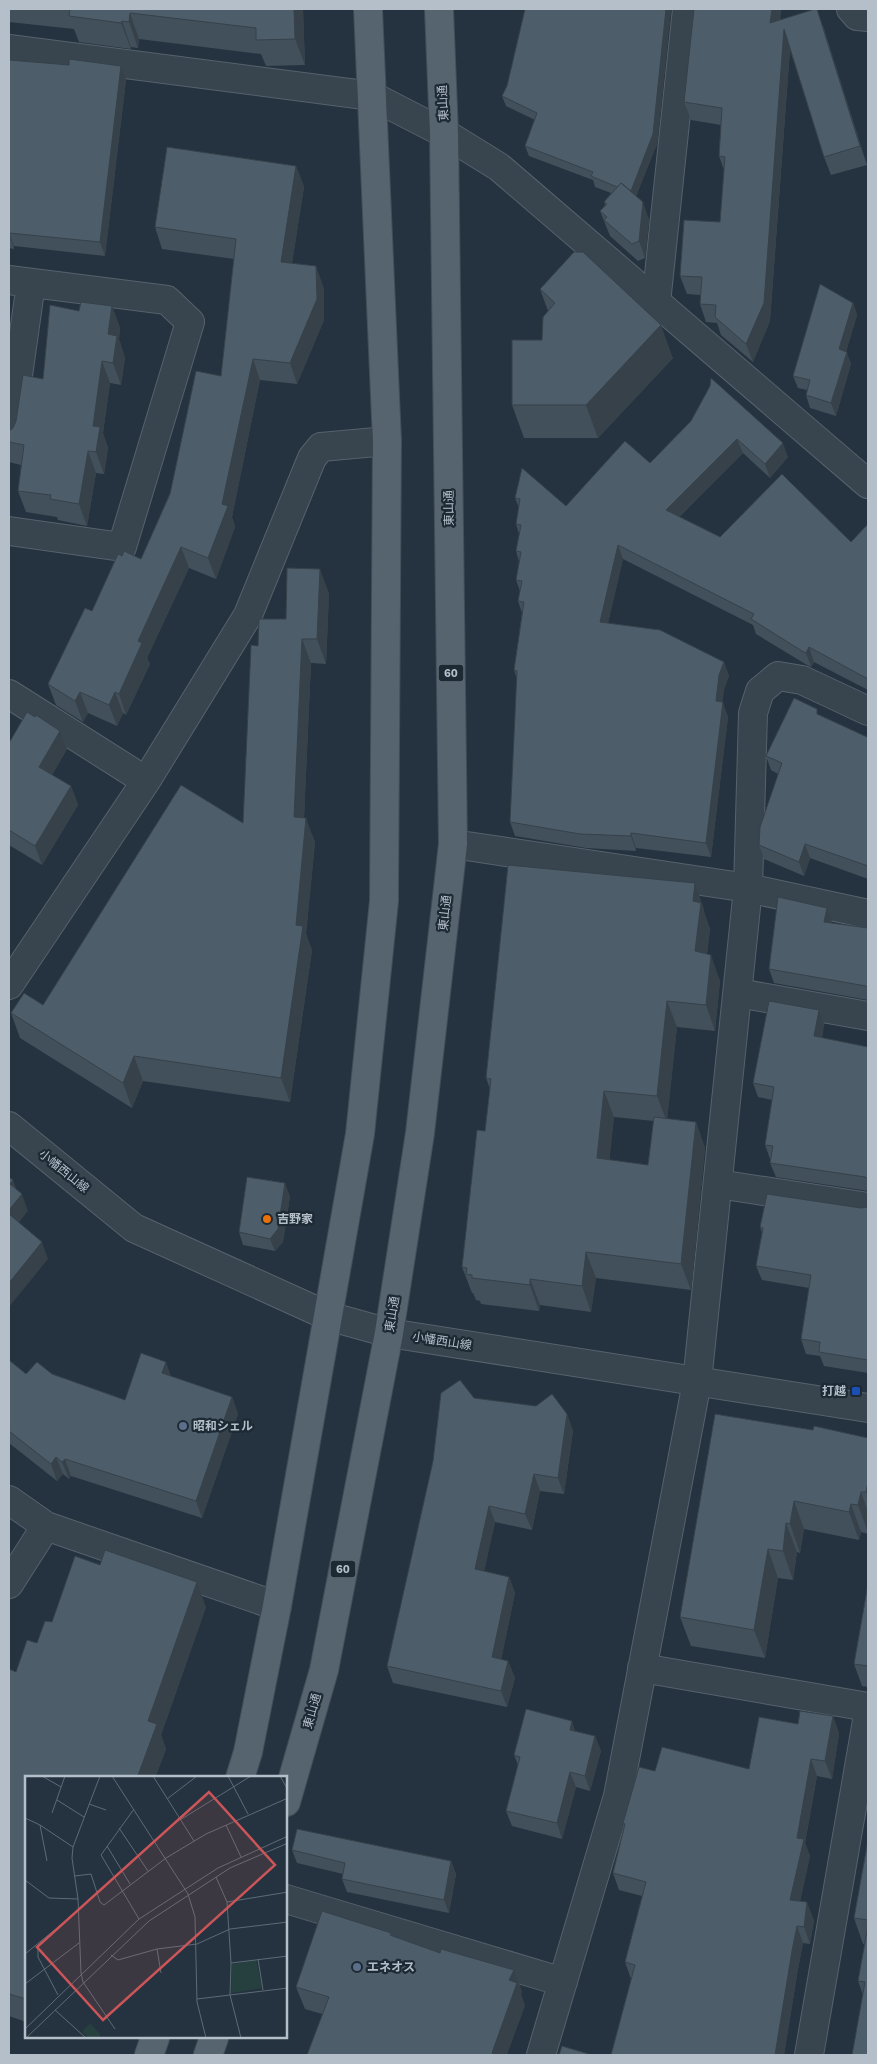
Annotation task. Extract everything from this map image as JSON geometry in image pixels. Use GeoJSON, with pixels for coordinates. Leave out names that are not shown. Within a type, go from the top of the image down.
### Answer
{"type":"FeatureCollection","features":[{"type":"Feature","properties":{"kind":"main road"},"geometry":{"type":"LineString","coordinates":[[241,1776],[248,1752],[277,1606],[360,1134],[384,901],[387,441],[368,9]]}},
{"type":"Feature","properties":{"kind":"main road","name":"東山通"},"geometry":{"type":"LineString","coordinates":[[288,1795],[324,1670],[389,1332],[420,1133],[453,844],[444,133],[439,9]]}},
{"type":"Feature","properties":{"kind":"main road"},"geometry":{"type":"LineString","coordinates":[[149,2055],[155,2039]]}},
{"type":"Feature","properties":{"kind":"main road"},"geometry":{"type":"LineString","coordinates":[[208,2055],[214,2039]]}},
{"type":"Feature","properties":{"kind":"street"},"geometry":{"type":"LineString","coordinates":[[656,302],[687,9]]}},
{"type":"Feature","properties":{"kind":"street"},"geometry":{"type":"LineString","coordinates":[[851,9],[857,16],[868,17]]}},
{"type":"Feature","properties":{"kind":"street"},"geometry":{"type":"LineString","coordinates":[[9,49],[372,96],[444,133],[499,167],[868,484]]}},
{"type":"Feature","properties":{"kind":"street"},"geometry":{"type":"LineString","coordinates":[[9,440],[20,282],[168,300],[190,322],[122,547],[9,531]]}},
{"type":"Feature","properties":{"kind":"street"},"geometry":{"type":"LineString","coordinates":[[9,986],[146,781],[248,615],[312,458],[322,447],[387,441]]}},
{"type":"Feature","properties":{"kind":"street"},"geometry":{"type":"LineString","coordinates":[[541,2055],[618,1796],[697,1382],[748,888],[753,713],[760,691],[778,676],[802,680],[868,711]]}},
{"type":"Feature","properties":{"kind":"street"},"geometry":{"type":"LineString","coordinates":[[9,694],[146,781]]}},
{"type":"Feature","properties":{"kind":"street"},"geometry":{"type":"LineString","coordinates":[[453,844],[748,888],[868,914]]}},
{"type":"Feature","properties":{"kind":"street"},"geometry":{"type":"LineString","coordinates":[[738,993],[868,1016]]}},
{"type":"Feature","properties":{"kind":"street","name":"小幡西山線"},"geometry":{"type":"LineString","coordinates":[[9,1126],[134,1228],[328,1316],[389,1332],[868,1408]]}},
{"type":"Feature","properties":{"kind":"street"},"geometry":{"type":"LineString","coordinates":[[718,1184],[868,1207]]}},
{"type":"Feature","properties":{"kind":"street"},"geometry":{"type":"LineString","coordinates":[[9,1500],[46,1526],[277,1606]]}},
{"type":"Feature","properties":{"kind":"street"},"geometry":{"type":"LineString","coordinates":[[9,1584],[46,1526]]}},
{"type":"Feature","properties":{"kind":"street"},"geometry":{"type":"LineString","coordinates":[[642,1668],[868,1707]]}},
{"type":"Feature","properties":{"kind":"street"},"geometry":{"type":"LineString","coordinates":[[808,2055],[868,1715]]}},
{"type":"Feature","properties":{"kind":"street"},"geometry":{"type":"LineString","coordinates":[[288,1900],[563,1982]]}},
{"type":"Feature","properties":{"kind":"building"},"geometry":{"type":"Polygon","coordinates":[[[70,9],[294,9],[295,39],[256,40],[256,28],[130,13],[129,22],[122,21],[121,23],[69,16],[70,9]]]}},
{"type":"Feature","properties":{"kind":"building"},"geometry":{"type":"Polygon","coordinates":[[[525,9],[666,9],[653,134],[631,191],[621,183],[617,187],[591,176],[593,172],[525,146],[537,113],[502,96],[507,86],[525,9]]]}},
{"type":"Feature","properties":{"kind":"building"},"geometry":{"type":"Polygon","coordinates":[[[694,9],[772,9],[770,23],[817,9],[860,146],[824,157],[784,29],[764,303],[746,344],[715,317],[716,305],[700,304],[702,277],[680,276],[684,220],[720,222],[725,157],[719,156],[722,108],[684,102],[694,9]]]}},
{"type":"Feature","properties":{"kind":"building"},"geometry":{"type":"Polygon","coordinates":[[[69,59],[121,66],[100,242],[9,233],[9,60],[69,65],[69,59]]]}},
{"type":"Feature","properties":{"kind":"building"},"geometry":{"type":"Polygon","coordinates":[[[167,147],[296,166],[281,262],[316,266],[317,299],[290,363],[253,359],[222,504],[228,506],[208,558],[181,547],[138,641],[142,643],[119,694],[115,692],[109,705],[80,692],[75,701],[48,684],[85,608],[92,611],[118,554],[122,556],[124,551],[141,559],[170,494],[196,371],[221,376],[236,239],[155,227],[167,147]]]}},
{"type":"Feature","properties":{"kind":"building"},"geometry":{"type":"Polygon","coordinates":[[[621,183],[643,202],[639,241],[632,244],[604,220],[607,217],[600,211],[607,204],[604,202],[621,183]]]}},
{"type":"Feature","properties":{"kind":"building"},"geometry":{"type":"Polygon","coordinates":[[[574,252],[583,252],[661,325],[586,405],[512,405],[512,340],[542,340],[543,317],[555,303],[540,289],[574,252]]]}},
{"type":"Feature","properties":{"kind":"building"},"geometry":{"type":"Polygon","coordinates":[[[820,284],[853,303],[839,349],[847,352],[831,403],[806,395],[810,380],[793,376],[820,284]]]}},
{"type":"Feature","properties":{"kind":"building"},"geometry":{"type":"Polygon","coordinates":[[[81,302],[112,306],[108,334],[117,336],[113,363],[102,361],[93,426],[100,427],[96,452],[88,451],[79,504],[50,499],[51,495],[18,491],[24,445],[9,442],[9,431],[13,428],[16,421],[23,375],[43,379],[50,305],[79,311],[81,302]]]}},
{"type":"Feature","properties":{"kind":"building"},"geometry":{"type":"Polygon","coordinates":[[[711,378],[783,443],[765,464],[737,439],[666,510],[720,537],[782,474],[851,542],[868,524],[868,679],[809,647],[806,653],[802,651],[751,619],[754,614],[618,545],[600,622],[660,630],[724,662],[719,675],[716,701],[723,702],[706,843],[631,833],[631,836],[580,834],[510,822],[517,671],[514,670],[524,602],[518,601],[522,581],[516,580],[521,552],[516,551],[521,525],[516,524],[520,499],[515,498],[522,468],[566,506],[625,441],[650,463],[691,421],[710,386],[711,378]]]}},
{"type":"Feature","properties":{"kind":"building"},"geometry":{"type":"Polygon","coordinates":[[[287,568],[320,569],[317,639],[302,639],[294,817],[306,818],[296,925],[303,926],[281,1078],[134,1056],[123,1083],[11,1013],[24,993],[43,1005],[181,785],[243,823],[251,645],[258,646],[259,619],[286,619],[287,568]]]}},
{"type":"Feature","properties":{"kind":"building"},"geometry":{"type":"Polygon","coordinates":[[[794,698],[817,709],[817,714],[867,737],[868,733],[868,866],[805,844],[799,862],[759,845],[760,827],[782,763],[766,756],[794,698]]]}},
{"type":"Feature","properties":{"kind":"building"},"geometry":{"type":"Polygon","coordinates":[[[27,712],[35,717],[36,715],[60,731],[39,767],[71,786],[35,846],[9,830],[9,743],[27,712]]]}},
{"type":"Feature","properties":{"kind":"building"},"geometry":{"type":"Polygon","coordinates":[[[508,865],[695,883],[693,901],[701,903],[695,951],[711,955],[706,1005],[667,1001],[657,1096],[604,1091],[597,1158],[648,1165],[654,1117],[696,1122],[681,1264],[586,1252],[582,1286],[530,1279],[530,1285],[472,1278],[472,1275],[466,1274],[467,1268],[462,1267],[477,1130],[485,1131],[491,1079],[486,1078],[508,865]]]}},
{"type":"Feature","properties":{"kind":"building"},"geometry":{"type":"Polygon","coordinates":[[[778,897],[827,908],[824,922],[868,928],[868,988],[866,986],[769,969],[778,897]]]}},
{"type":"Feature","properties":{"kind":"building"},"geometry":{"type":"Polygon","coordinates":[[[769,1001],[819,1010],[814,1036],[868,1047],[868,1179],[770,1163],[773,1146],[765,1145],[774,1087],[753,1083],[769,1001]]]}},
{"type":"Feature","properties":{"kind":"building"},"geometry":{"type":"Polygon","coordinates":[[[9,1177],[13,1180],[10,1184],[22,1194],[9,1210],[9,1177]]]}},
{"type":"Feature","properties":{"kind":"building","name":"吉野家"},"geometry":{"type":"Polygon","coordinates":[[[247,1177],[285,1183],[278,1229],[270,1239],[239,1232],[247,1177]]]}},
{"type":"Feature","properties":{"kind":"building"},"geometry":{"type":"Polygon","coordinates":[[[767,1194],[861,1208],[868,1207],[868,1360],[819,1352],[820,1342],[801,1339],[811,1275],[756,1266],[763,1228],[760,1227],[767,1194]]]}},
{"type":"Feature","properties":{"kind":"building"},"geometry":{"type":"Polygon","coordinates":[[[9,1214],[42,1242],[9,1283],[9,1214]]]}},
{"type":"Feature","properties":{"kind":"building"},"geometry":{"type":"Polygon","coordinates":[[[141,1353],[166,1362],[162,1373],[232,1397],[196,1501],[65,1459],[62,1462],[56,1457],[51,1464],[9,1431],[9,1360],[26,1374],[37,1362],[52,1374],[125,1400],[141,1353]]]}},
{"type":"Feature","properties":{"kind":"building"},"geometry":{"type":"Polygon","coordinates":[[[460,1380],[474,1398],[536,1406],[552,1394],[567,1414],[558,1478],[534,1474],[525,1514],[489,1506],[475,1569],[509,1577],[492,1657],[508,1661],[501,1691],[387,1666],[433,1461],[441,1393],[460,1380]]]}},
{"type":"Feature","properties":{"kind":"building"},"geometry":{"type":"Polygon","coordinates":[[[715,1414],[813,1430],[814,1426],[868,1438],[868,1483],[866,1492],[861,1492],[858,1505],[851,1504],[849,1512],[794,1501],[790,1524],[786,1523],[783,1551],[768,1549],[754,1630],[680,1617],[715,1414]]]}},
{"type":"Feature","properties":{"kind":"building"},"geometry":{"type":"Polygon","coordinates":[[[105,1550],[197,1582],[148,1721],[157,1724],[138,1776],[25,1776],[25,1999],[9,1994],[9,1669],[16,1672],[27,1640],[37,1643],[45,1621],[52,1622],[75,1556],[100,1565],[105,1550]]]}},
{"type":"Feature","properties":{"kind":"building"},"geometry":{"type":"Polygon","coordinates":[[[868,1584],[868,1666],[854,1664],[868,1584]]]}},
{"type":"Feature","properties":{"kind":"building"},"geometry":{"type":"Polygon","coordinates":[[[526,1709],[572,1721],[570,1730],[595,1736],[585,1776],[570,1772],[557,1823],[506,1811],[520,1757],[514,1755],[526,1709]]]}},
{"type":"Feature","properties":{"kind":"building"},"geometry":{"type":"Polygon","coordinates":[[[800,1711],[833,1716],[825,1761],[811,1759],[797,1838],[804,1839],[790,1900],[807,1902],[804,1927],[797,1926],[775,2055],[611,2055],[635,1965],[625,1962],[646,1882],[613,1873],[625,1824],[623,1823],[639,1767],[655,1771],[662,1747],[749,1769],[759,1717],[798,1724],[800,1711]]]}},
{"type":"Feature","properties":{"kind":"building"},"geometry":{"type":"Polygon","coordinates":[[[297,1829],[451,1861],[444,1900],[342,1879],[345,1863],[292,1850],[297,1829]]]}},
{"type":"Feature","properties":{"kind":"building"},"geometry":{"type":"Polygon","coordinates":[[[868,1840],[868,1920],[854,1918],[868,1840]]]}},
{"type":"Feature","properties":{"kind":"building"},"geometry":{"type":"Polygon","coordinates":[[[322,1911],[391,1933],[390,1935],[440,1953],[441,1949],[514,1970],[509,1980],[517,1983],[492,2053],[499,2055],[307,2055],[329,1997],[296,1987],[322,1911]]]}},
{"type":"Feature","properties":{"kind":"building"},"geometry":{"type":"Polygon","coordinates":[[[868,1925],[868,2055],[852,2055],[865,1982],[858,1981],[868,1925]]]}},
{"type":"Feature","properties":{"kind":"building"},"geometry":{"type":"Polygon","coordinates":[[[562,2046],[592,2055],[559,2055],[562,2046]]]}},
{"type":"Feature","properties":{"kind":"place","name":"吉野家"},"geometry":{"type":"Point","coordinates":[267,1219]}},
{"type":"Feature","properties":{"kind":"place","name":"打越"},"geometry":{"type":"Point","coordinates":[856,1391]}},
{"type":"Feature","properties":{"kind":"place","name":"昭和シェル"},"geometry":{"type":"Point","coordinates":[183,1426]}},
{"type":"Feature","properties":{"kind":"place","name":"エネオス"},"geometry":{"type":"Point","coordinates":[357,1967]}}]}
